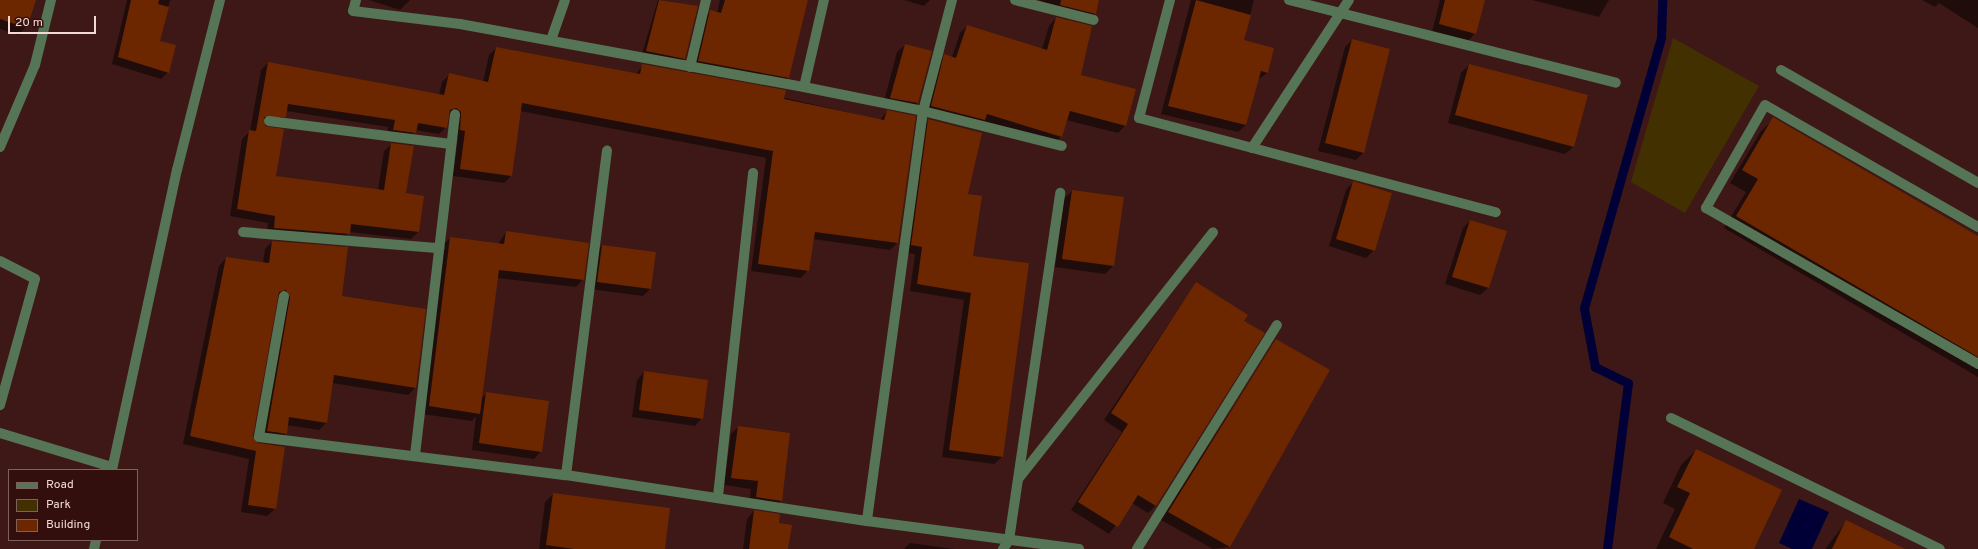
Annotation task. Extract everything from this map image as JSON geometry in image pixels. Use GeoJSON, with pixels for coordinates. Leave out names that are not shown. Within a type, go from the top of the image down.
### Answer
{"type":"FeatureCollection","features":[{"type":"Feature","properties":{"kind":"street"},"geometry":{"type":"LineString","coordinates":[[0,147],[35,65],[51,0]]}},
{"type":"Feature","properties":{"kind":"street"},"geometry":{"type":"LineString","coordinates":[[0,433],[112,469],[177,170],[220,0]]}},
{"type":"Feature","properties":{"kind":"street"},"geometry":{"type":"LineString","coordinates":[[356,0],[354,10],[551,40],[804,87],[923,111],[1062,146]]}},
{"type":"Feature","properties":{"kind":"street"},"geometry":{"type":"LineString","coordinates":[[551,40],[565,0]]}},
{"type":"Feature","properties":{"kind":"street"},"geometry":{"type":"LineString","coordinates":[[690,67],[706,0]]}},
{"type":"Feature","properties":{"kind":"street"},"geometry":{"type":"LineString","coordinates":[[804,87],[824,0]]}},
{"type":"Feature","properties":{"kind":"street"},"geometry":{"type":"LineString","coordinates":[[867,521],[923,111],[952,0]]}},
{"type":"Feature","properties":{"kind":"street"},"geometry":{"type":"LineString","coordinates":[[1015,0],[1094,20]]}},
{"type":"Feature","properties":{"kind":"street"},"geometry":{"type":"LineString","coordinates":[[1170,0],[1140,118],[1496,212]]}},
{"type":"Feature","properties":{"kind":"street"},"geometry":{"type":"LineString","coordinates":[[1289,0],[1616,83]]}},
{"type":"Feature","properties":{"kind":"street"},"geometry":{"type":"LineString","coordinates":[[1252,148],[1349,0]]}},
{"type":"Feature","properties":{"kind":"street"},"geometry":{"type":"LineString","coordinates":[[1781,70],[1978,184]]}},
{"type":"Feature","properties":{"kind":"street"},"geometry":{"type":"LineString","coordinates":[[1978,227],[1765,105],[1706,208],[1978,364]]}},
{"type":"Feature","properties":{"kind":"street"},"geometry":{"type":"LineString","coordinates":[[415,455],[454,114]]}},
{"type":"Feature","properties":{"kind":"street"},"geometry":{"type":"LineString","coordinates":[[269,121],[451,144]]}},
{"type":"Feature","properties":{"kind":"street"},"geometry":{"type":"LineString","coordinates":[[566,475],[607,150]]}},
{"type":"Feature","properties":{"kind":"street"},"geometry":{"type":"LineString","coordinates":[[718,496],[753,173]]}},
{"type":"Feature","properties":{"kind":"street"},"geometry":{"type":"LineString","coordinates":[[1003,549],[1009,540],[1060,193]]}},
{"type":"Feature","properties":{"kind":"street"},"geometry":{"type":"LineString","coordinates":[[243,232],[439,248]]}},
{"type":"Feature","properties":{"kind":"street"},"geometry":{"type":"LineString","coordinates":[[1018,480],[1213,232]]}},
{"type":"Feature","properties":{"kind":"street"},"geometry":{"type":"LineString","coordinates":[[0,261],[35,279],[0,405]]}},
{"type":"Feature","properties":{"kind":"street"},"geometry":{"type":"LineString","coordinates":[[284,296],[259,436],[566,475],[718,496],[867,521],[1079,549]]}},
{"type":"Feature","properties":{"kind":"street"},"geometry":{"type":"LineString","coordinates":[[1137,549],[1277,325]]}},
{"type":"Feature","properties":{"kind":"street"},"geometry":{"type":"LineString","coordinates":[[1671,418],[1940,549]]}},
{"type":"Feature","properties":{"kind":"green space"},"geometry":{"type":"Polygon","coordinates":[[[1673,38],[1759,86],[1685,213],[1631,182],[1673,38]]]}},
{"type":"Feature","properties":{"kind":"shaded area"},"geometry":{"type":"Polygon","coordinates":[[[1799,499],[1829,512],[1812,549],[1792,549],[1779,543],[1799,499]]]}},
{"type":"Feature","properties":{"kind":"building"},"geometry":{"type":"Polygon","coordinates":[[[0,0],[36,0],[27,28],[0,19],[0,0]]]}},
{"type":"Feature","properties":{"kind":"building"},"geometry":{"type":"Polygon","coordinates":[[[131,0],[159,0],[158,4],[169,7],[160,41],[176,45],[169,73],[118,57],[131,0]]]}},
{"type":"Feature","properties":{"kind":"building"},"geometry":{"type":"Polygon","coordinates":[[[659,0],[698,6],[685,59],[646,51],[659,0]]]}},
{"type":"Feature","properties":{"kind":"building"},"geometry":{"type":"Polygon","coordinates":[[[725,0],[808,0],[789,78],[698,61],[710,10],[721,13],[725,0]]]}},
{"type":"Feature","properties":{"kind":"building"},"geometry":{"type":"Polygon","coordinates":[[[1061,0],[1099,0],[1096,14],[1060,5],[1061,0]]]}},
{"type":"Feature","properties":{"kind":"building"},"geometry":{"type":"Polygon","coordinates":[[[1196,0],[1251,15],[1244,40],[1274,48],[1268,73],[1261,71],[1246,125],[1168,106],[1196,0]]]}},
{"type":"Feature","properties":{"kind":"building"},"geometry":{"type":"Polygon","coordinates":[[[1445,0],[1485,0],[1476,34],[1439,24],[1445,0]]]}},
{"type":"Feature","properties":{"kind":"building"},"geometry":{"type":"Polygon","coordinates":[[[1056,17],[1092,26],[1081,75],[1136,89],[1126,126],[1070,111],[1062,137],[987,114],[985,120],[931,106],[944,54],[956,58],[967,25],[1047,50],[1056,17]]]}},
{"type":"Feature","properties":{"kind":"building"},"geometry":{"type":"Polygon","coordinates":[[[1352,39],[1390,49],[1364,153],[1325,143],[1352,39]]]}},
{"type":"Feature","properties":{"kind":"building"},"geometry":{"type":"Polygon","coordinates":[[[905,44],[932,51],[918,103],[890,98],[905,44]]]}},
{"type":"Feature","properties":{"kind":"building"},"geometry":{"type":"Polygon","coordinates":[[[496,47],[640,74],[642,64],[786,90],[784,99],[884,120],[887,110],[916,116],[898,243],[815,232],[809,271],[758,264],[773,151],[522,103],[512,176],[460,169],[465,131],[460,130],[461,112],[456,108],[450,110],[447,128],[418,123],[416,133],[393,130],[395,120],[288,104],[286,117],[264,117],[265,126],[284,129],[276,176],[384,190],[391,143],[414,146],[406,193],[424,196],[419,232],[351,224],[350,234],[274,228],[275,216],[237,209],[249,130],[256,131],[268,62],[444,95],[449,73],[488,82],[496,47]]]}},
{"type":"Feature","properties":{"kind":"building"},"geometry":{"type":"Polygon","coordinates":[[[1469,64],[1588,95],[1574,147],[1455,115],[1469,64]]]}},
{"type":"Feature","properties":{"kind":"building"},"geometry":{"type":"Polygon","coordinates":[[[1773,117],[1978,236],[1978,357],[1736,216],[1758,179],[1742,170],[1773,117]]]}},
{"type":"Feature","properties":{"kind":"building"},"geometry":{"type":"Polygon","coordinates":[[[928,119],[982,133],[968,194],[982,196],[973,256],[1029,263],[1003,457],[949,450],[971,293],[917,284],[922,247],[911,245],[928,119]]]}},
{"type":"Feature","properties":{"kind":"building"},"geometry":{"type":"Polygon","coordinates":[[[1353,181],[1392,193],[1375,251],[1336,239],[1353,181]]]}},
{"type":"Feature","properties":{"kind":"building"},"geometry":{"type":"Polygon","coordinates":[[[1072,190],[1124,197],[1114,266],[1062,259],[1072,190]]]}},
{"type":"Feature","properties":{"kind":"building"},"geometry":{"type":"Polygon","coordinates":[[[1470,220],[1507,231],[1489,288],[1452,277],[1470,220]]]}},
{"type":"Feature","properties":{"kind":"building"},"geometry":{"type":"Polygon","coordinates":[[[506,231],[589,243],[584,280],[499,270],[480,414],[429,406],[450,237],[504,244],[506,231]]]}},
{"type":"Feature","properties":{"kind":"building"},"geometry":{"type":"Polygon","coordinates":[[[272,241],[348,247],[342,296],[426,309],[416,388],[334,375],[327,423],[289,417],[287,434],[267,431],[290,297],[286,290],[279,292],[253,436],[258,443],[285,447],[276,509],[248,505],[256,451],[190,436],[226,257],[269,263],[272,241]]]}},
{"type":"Feature","properties":{"kind":"building"},"geometry":{"type":"Polygon","coordinates":[[[602,245],[656,252],[651,289],[597,282],[602,245]]]}},
{"type":"Feature","properties":{"kind":"building"},"geometry":{"type":"Polygon","coordinates":[[[1196,282],[1248,315],[1244,321],[1265,333],[1156,506],[1138,495],[1118,527],[1078,502],[1128,424],[1111,413],[1196,282]]]}},
{"type":"Feature","properties":{"kind":"building"},"geometry":{"type":"Polygon","coordinates":[[[1276,339],[1330,370],[1230,547],[1168,512],[1276,339]]]}},
{"type":"Feature","properties":{"kind":"building"},"geometry":{"type":"Polygon","coordinates":[[[644,371],[708,380],[703,419],[639,410],[644,371]]]}},
{"type":"Feature","properties":{"kind":"building"},"geometry":{"type":"Polygon","coordinates":[[[486,392],[549,401],[542,452],[479,443],[486,392]]]}},
{"type":"Feature","properties":{"kind":"building"},"geometry":{"type":"Polygon","coordinates":[[[738,426],[790,433],[782,501],[756,497],[758,481],[731,478],[738,426]]]}},
{"type":"Feature","properties":{"kind":"building"},"geometry":{"type":"Polygon","coordinates":[[[1696,449],[1782,490],[1754,549],[1693,549],[1669,537],[1690,493],[1677,487],[1696,449]]]}},
{"type":"Feature","properties":{"kind":"building"},"geometry":{"type":"Polygon","coordinates":[[[553,493],[670,508],[665,549],[574,549],[546,545],[553,493]]]}},
{"type":"Feature","properties":{"kind":"building"},"geometry":{"type":"Polygon","coordinates":[[[754,510],[780,514],[779,523],[792,525],[788,549],[749,549],[754,510]]]}},
{"type":"Feature","properties":{"kind":"building"},"geometry":{"type":"Polygon","coordinates":[[[1846,520],[1905,549],[1832,549],[1846,520]]]}},
{"type":"Feature","properties":{"kind":"waterway"},"geometry":{"type":"LineString","coordinates":[[1607,549],[1628,383],[1595,367],[1584,308],[1661,38],[1662,0]]}}]}
